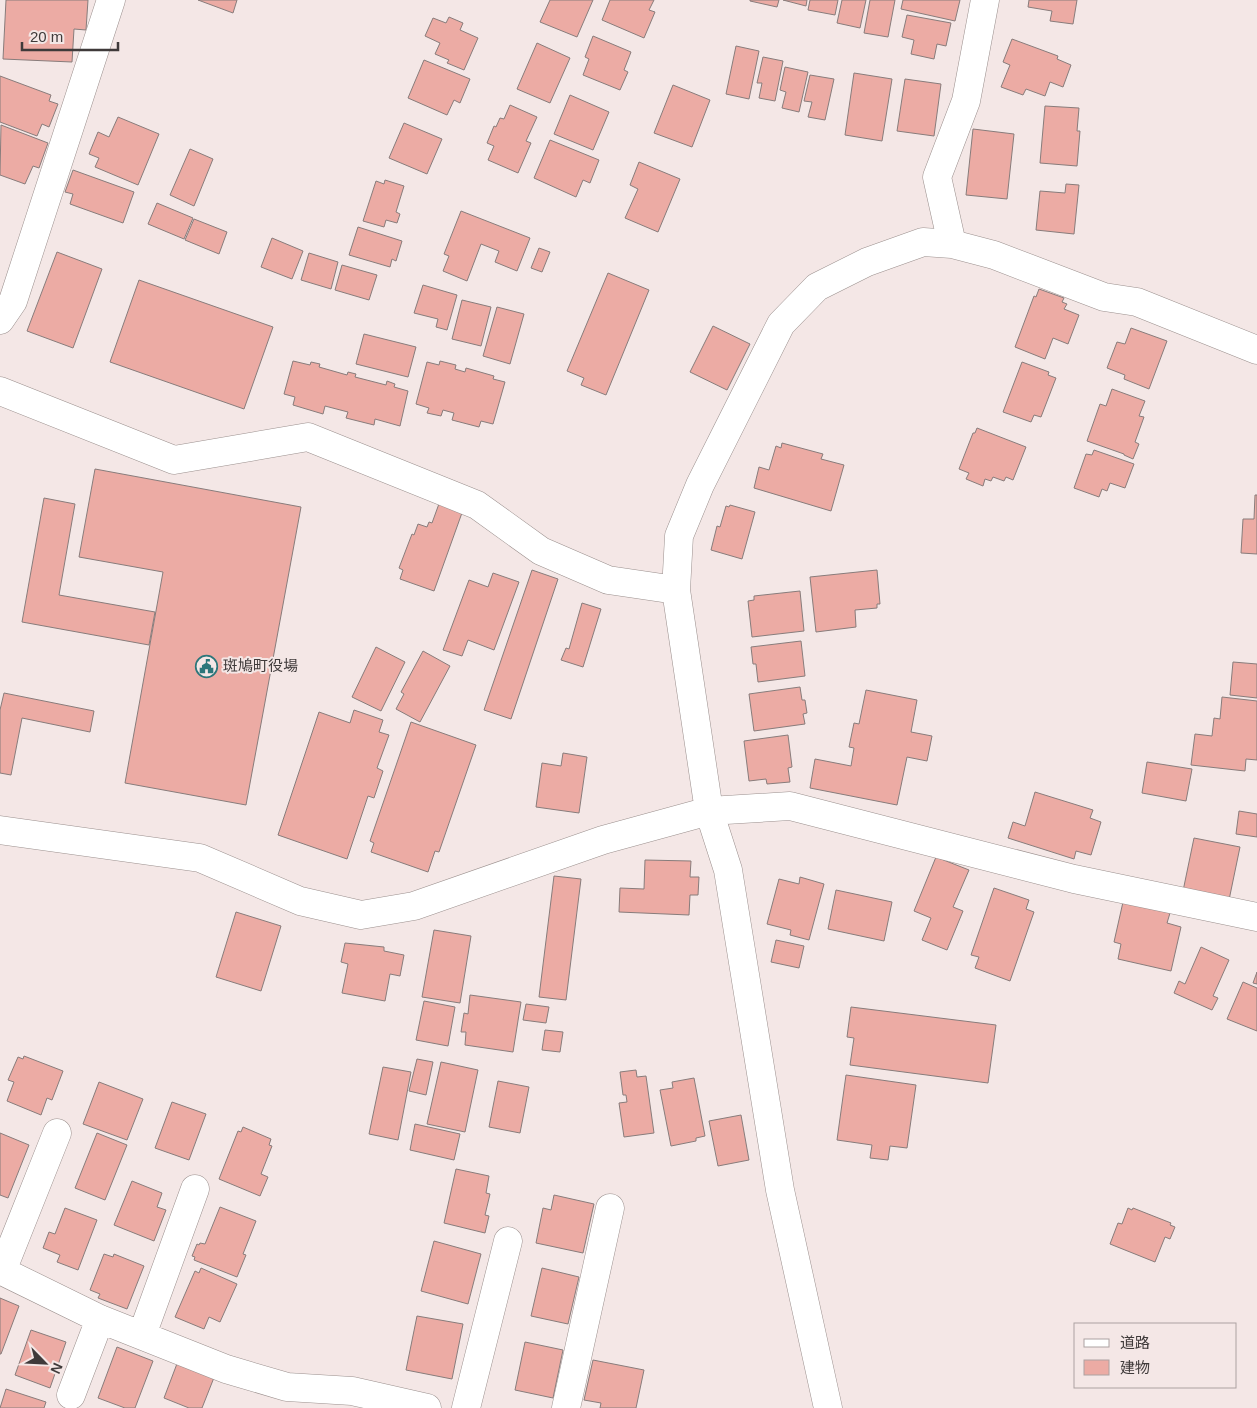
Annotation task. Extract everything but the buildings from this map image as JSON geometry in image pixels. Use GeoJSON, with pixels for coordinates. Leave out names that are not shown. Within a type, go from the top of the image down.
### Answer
{"type":"FeatureCollection","features":[{"type":"Feature","properties":{"kind":"street"},"geometry":{"type":"LineString","coordinates":[[0,320],[13,301],[111,0]]}},
{"type":"Feature","properties":{"kind":"street"},"geometry":{"type":"LineString","coordinates":[[952,244],[937,177],[966,101],[985,0]]}},
{"type":"Feature","properties":{"kind":"street"},"geometry":{"type":"LineString","coordinates":[[828,1408],[780,1190],[728,870],[709,811],[676,590],[679,536],[700,485],[781,324],[817,287],[867,262],[923,242],[952,244],[994,255],[1104,297],[1137,302],[1257,350]]}},
{"type":"Feature","properties":{"kind":"street"},"geometry":{"type":"LineString","coordinates":[[0,391],[174,460],[308,437],[476,505],[541,551],[608,580],[676,590]]}},
{"type":"Feature","properties":{"kind":"street"},"geometry":{"type":"LineString","coordinates":[[0,830],[200,858],[300,901],[361,915],[414,906],[603,840],[709,811],[790,806],[1074,879],[1257,917]]}},
{"type":"Feature","properties":{"kind":"street"},"geometry":{"type":"LineString","coordinates":[[57,1133],[1,1270],[100,1318],[226,1369],[284,1397],[352,1391],[427,1408]]}},
{"type":"Feature","properties":{"kind":"street"},"geometry":{"type":"LineString","coordinates":[[142,1335],[195,1189]]}},
{"type":"Feature","properties":{"kind":"street"},"geometry":{"type":"LineString","coordinates":[[566,1408],[610,1208]]}},
{"type":"Feature","properties":{"kind":"street"},"geometry":{"type":"LineString","coordinates":[[466,1408],[508,1241]]}},
{"type":"Feature","properties":{"kind":"street"},"geometry":{"type":"LineString","coordinates":[[71,1395],[100,1318]]}},
{"type":"Feature","properties":{"kind":"place","name":"斑鳩町役場"},"geometry":{"type":"Point","coordinates":[207,666]}}]}
